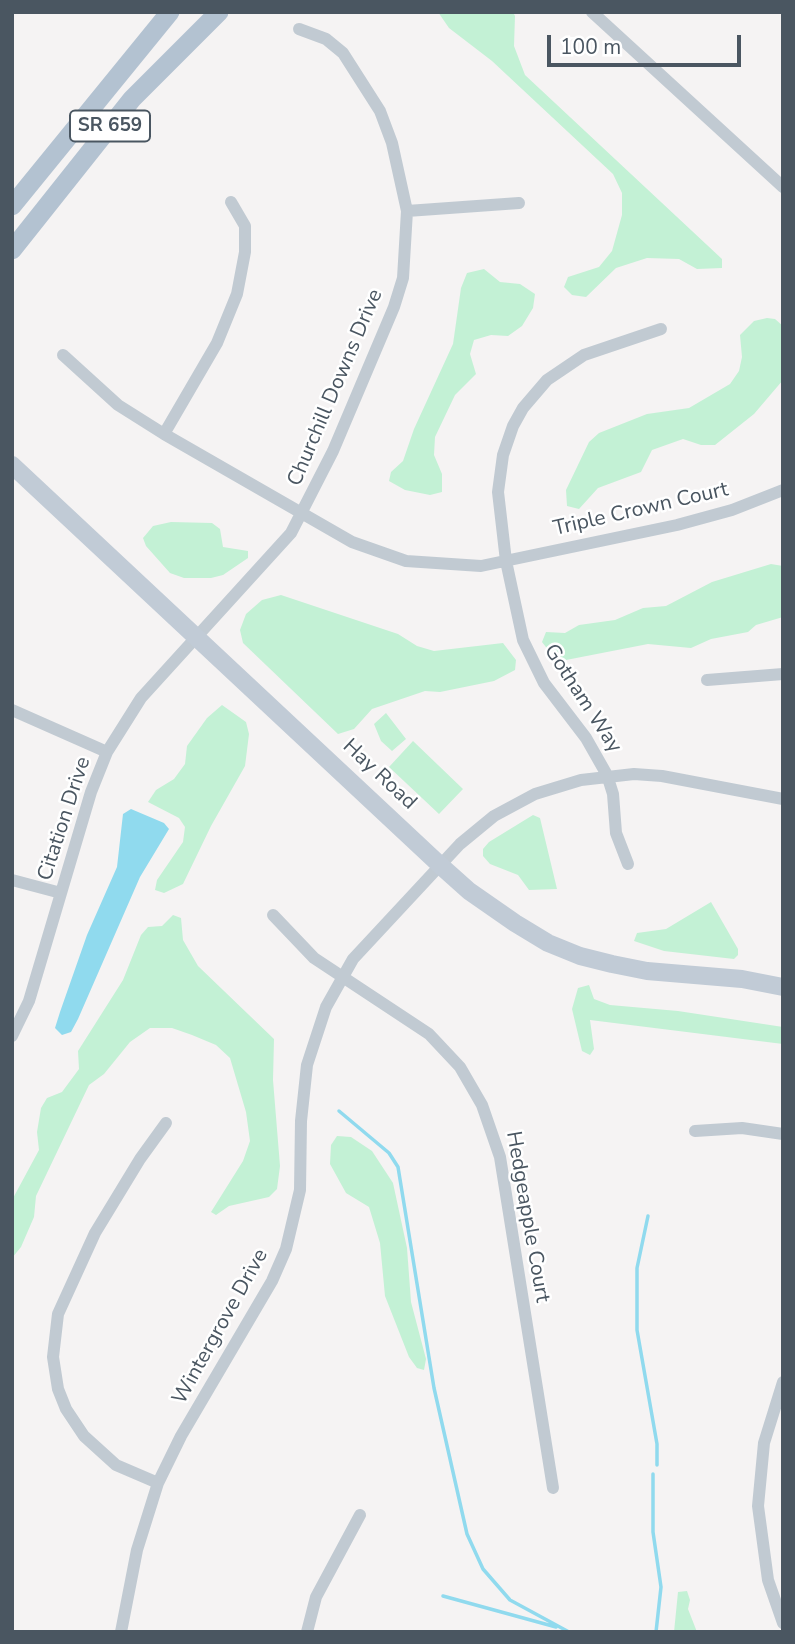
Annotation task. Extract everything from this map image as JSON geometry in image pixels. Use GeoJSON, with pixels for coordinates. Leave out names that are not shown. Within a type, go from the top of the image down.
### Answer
{"type":"FeatureCollection","features":[{"type":"Feature","properties":{"kind":"main road","name":"SR 659"},"geometry":{"type":"LineString","coordinates":[[12,206],[170,12]]}},
{"type":"Feature","properties":{"kind":"main road","name":"SR 659"},"geometry":{"type":"LineString","coordinates":[[12,250],[132,99],[219,12]]}},
{"type":"Feature","properties":{"kind":"street"},"geometry":{"type":"LineString","coordinates":[[592,12],[783,187]]}},
{"type":"Feature","properties":{"kind":"street","name":"Churchill Downs Drive"},"geometry":{"type":"LineString","coordinates":[[199,638],[277,551],[303,515],[394,307],[403,278],[407,211],[392,143],[380,111],[357,71],[326,39],[299,29]]}},
{"type":"Feature","properties":{"kind":"street"},"geometry":{"type":"LineString","coordinates":[[163,434],[216,343],[237,294],[245,251],[244,226],[231,202]]}},
{"type":"Feature","properties":{"kind":"street"},"geometry":{"type":"LineString","coordinates":[[407,211],[519,203]]}},
{"type":"Feature","properties":{"kind":"street","name":"Gotham Way"},"geometry":{"type":"LineString","coordinates":[[628,864],[616,833],[613,793],[607,775],[586,737],[557,702],[534,665],[515,613],[498,510],[500,470],[508,439],[523,408],[547,380],[572,361],[661,329]]}},
{"type":"Feature","properties":{"kind":"street","name":"Triple Crown Court"},"geometry":{"type":"LineString","coordinates":[[63,355],[118,405],[163,434],[352,542],[406,561],[457,567],[506,561],[677,525],[742,506],[783,490]]}},
{"type":"Feature","properties":{"kind":"street","name":"Hay Road"},"geometry":{"type":"LineString","coordinates":[[12,465],[441,866],[469,891],[515,923],[548,943],[580,956],[647,971],[742,979],[783,987]]}},
{"type":"Feature","properties":{"kind":"street","name":"Citation Drive"},"geometry":{"type":"LineString","coordinates":[[12,1036],[29,1001],[91,792],[107,752],[141,698],[199,638]]}},
{"type":"Feature","properties":{"kind":"street"},"geometry":{"type":"LineString","coordinates":[[707,680],[783,674]]}},
{"type":"Feature","properties":{"kind":"street"},"geometry":{"type":"LineString","coordinates":[[12,710],[107,752]]}},
{"type":"Feature","properties":{"kind":"street","name":"Wintergrove Drive"},"geometry":{"type":"LineString","coordinates":[[121,1632],[137,1550],[158,1483],[181,1436],[272,1281],[286,1250],[300,1190],[300,1121],[307,1065],[326,1007],[342,977],[367,942],[475,831],[514,804],[558,786],[607,775],[662,776],[783,799]]}},
{"type":"Feature","properties":{"kind":"street"},"geometry":{"type":"LineString","coordinates":[[12,880],[61,893]]}},
{"type":"Feature","properties":{"kind":"street","name":"Hedgeapple Court"},"geometry":{"type":"LineString","coordinates":[[273,915],[314,958],[429,1034],[460,1067],[482,1105],[500,1157],[552,1488]]}},
{"type":"Feature","properties":{"kind":"street"},"geometry":{"type":"LineString","coordinates":[[158,1483],[116,1465],[83,1436],[66,1409],[58,1389],[53,1357],[58,1314],[95,1233],[140,1159],[166,1123]]}},
{"type":"Feature","properties":{"kind":"street"},"geometry":{"type":"LineString","coordinates":[[695,1130],[742,1128],[783,1134]]}},
{"type":"Feature","properties":{"kind":"street"},"geometry":{"type":"LineString","coordinates":[[783,1382],[764,1443],[758,1506],[768,1580],[783,1623]]}},
{"type":"Feature","properties":{"kind":"street"},"geometry":{"type":"LineString","coordinates":[[307,1632],[321,1587],[359,1515]]}},
{"type":"Feature","properties":{"kind":"green space"},"geometry":{"type":"Polygon","coordinates":[[[438,12],[513,12],[514,46],[525,75],[722,259],[722,268],[697,269],[679,259],[647,258],[616,268],[586,297],[572,295],[564,287],[568,277],[599,267],[612,251],[622,215],[622,193],[613,174],[492,61],[449,28],[438,12]]]}},
{"type":"Feature","properties":{"kind":"green space"},"geometry":{"type":"Polygon","coordinates":[[[484,269],[500,282],[520,284],[535,294],[533,308],[522,326],[508,336],[491,335],[474,340],[470,354],[476,374],[455,395],[435,437],[434,455],[442,474],[442,492],[430,495],[405,490],[389,481],[391,472],[403,461],[414,429],[453,344],[461,288],[467,273],[484,269]]]}},
{"type":"Feature","properties":{"kind":"green space"},"geometry":{"type":"Polygon","coordinates":[[[775,319],[783,326],[783,380],[754,414],[715,445],[701,445],[683,439],[652,450],[641,472],[598,488],[579,509],[567,506],[566,490],[589,442],[599,433],[647,414],[689,408],[730,384],[739,371],[742,357],[740,335],[754,321],[775,319]]]}},
{"type":"Feature","properties":{"kind":"green space"},"geometry":{"type":"Polygon","coordinates":[[[171,522],[212,523],[220,529],[223,547],[248,551],[248,558],[223,575],[211,578],[184,578],[170,573],[146,546],[143,538],[153,526],[171,522]]]}},
{"type":"Feature","properties":{"kind":"green space"},"geometry":{"type":"Polygon","coordinates":[[[771,564],[783,566],[783,617],[756,625],[748,632],[711,639],[691,648],[648,644],[566,660],[549,651],[542,642],[546,632],[565,633],[579,625],[615,620],[643,608],[666,606],[712,582],[771,564]]]}},
{"type":"Feature","properties":{"kind":"green space"},"geometry":{"type":"Polygon","coordinates":[[[281,595],[398,634],[417,646],[434,651],[503,643],[516,660],[515,670],[494,681],[440,692],[425,691],[372,709],[354,729],[338,734],[243,643],[240,630],[246,614],[262,600],[281,595]]]}},
{"type":"Feature","properties":{"kind":"green space"},"geometry":{"type":"Polygon","coordinates":[[[222,705],[246,722],[249,734],[245,766],[211,826],[183,884],[164,893],[155,890],[157,880],[183,842],[185,827],[179,818],[148,802],[156,790],[174,779],[185,764],[187,746],[207,718],[222,705]]]}},
{"type":"Feature","properties":{"kind":"green space"},"geometry":{"type":"Polygon","coordinates":[[[386,713],[406,739],[392,751],[381,741],[374,724],[386,713]]]}},
{"type":"Feature","properties":{"kind":"green space"},"geometry":{"type":"Polygon","coordinates":[[[413,741],[463,789],[439,814],[389,767],[413,741]]]}},
{"type":"Feature","properties":{"kind":"green space"},"geometry":{"type":"Polygon","coordinates":[[[533,815],[540,818],[557,889],[529,890],[518,875],[490,864],[483,856],[483,849],[489,842],[533,815]]]}},
{"type":"Feature","properties":{"kind":"green space"},"geometry":{"type":"Polygon","coordinates":[[[711,902],[738,949],[738,955],[734,959],[664,951],[634,941],[637,933],[666,929],[711,902]]]}},
{"type":"Feature","properties":{"kind":"green space"},"geometry":{"type":"Polygon","coordinates":[[[173,915],[181,918],[183,940],[198,966],[274,1039],[273,1080],[280,1166],[277,1189],[269,1197],[229,1206],[216,1215],[211,1212],[243,1161],[250,1141],[246,1112],[230,1058],[216,1045],[192,1035],[172,1028],[150,1028],[130,1042],[104,1074],[89,1085],[36,1196],[34,1217],[21,1247],[12,1258],[12,1200],[39,1150],[37,1132],[41,1108],[47,1098],[62,1092],[79,1069],[78,1051],[123,980],[141,935],[148,927],[162,926],[173,915]]]}},
{"type":"Feature","properties":{"kind":"green space"},"geometry":{"type":"Polygon","coordinates":[[[589,985],[594,999],[610,1005],[678,1011],[783,1027],[783,1044],[590,1020],[594,1049],[590,1055],[582,1051],[572,1009],[578,988],[589,985]]]}},
{"type":"Feature","properties":{"kind":"green space"},"geometry":{"type":"Polygon","coordinates":[[[337,1136],[351,1137],[372,1151],[393,1183],[407,1248],[411,1302],[426,1359],[424,1370],[417,1368],[409,1357],[385,1296],[380,1243],[369,1207],[346,1193],[330,1164],[331,1145],[337,1136]]]}},
{"type":"Feature","properties":{"kind":"green space"},"geometry":{"type":"Polygon","coordinates":[[[687,1591],[690,1600],[688,1609],[697,1632],[674,1632],[678,1592],[687,1591]]]}},
{"type":"Feature","properties":{"kind":"water"},"geometry":{"type":"Polygon","coordinates":[[[131,809],[164,823],[169,829],[140,877],[78,1019],[71,1032],[62,1035],[55,1028],[87,935],[117,867],[123,814],[131,809]]]}},
{"type":"Feature","properties":{"kind":"waterway"},"geometry":{"type":"LineString","coordinates":[[339,1111],[389,1153],[398,1167],[434,1388],[467,1534],[483,1569],[510,1600],[569,1632]]}},
{"type":"Feature","properties":{"kind":"waterway"},"geometry":{"type":"LineString","coordinates":[[648,1216],[637,1268],[637,1330],[657,1444],[657,1465]]}},
{"type":"Feature","properties":{"kind":"waterway"},"geometry":{"type":"LineString","coordinates":[[653,1474],[653,1532],[661,1587],[656,1632]]}},
{"type":"Feature","properties":{"kind":"waterway"},"geometry":{"type":"LineString","coordinates":[[443,1596],[556,1627]]}}]}
